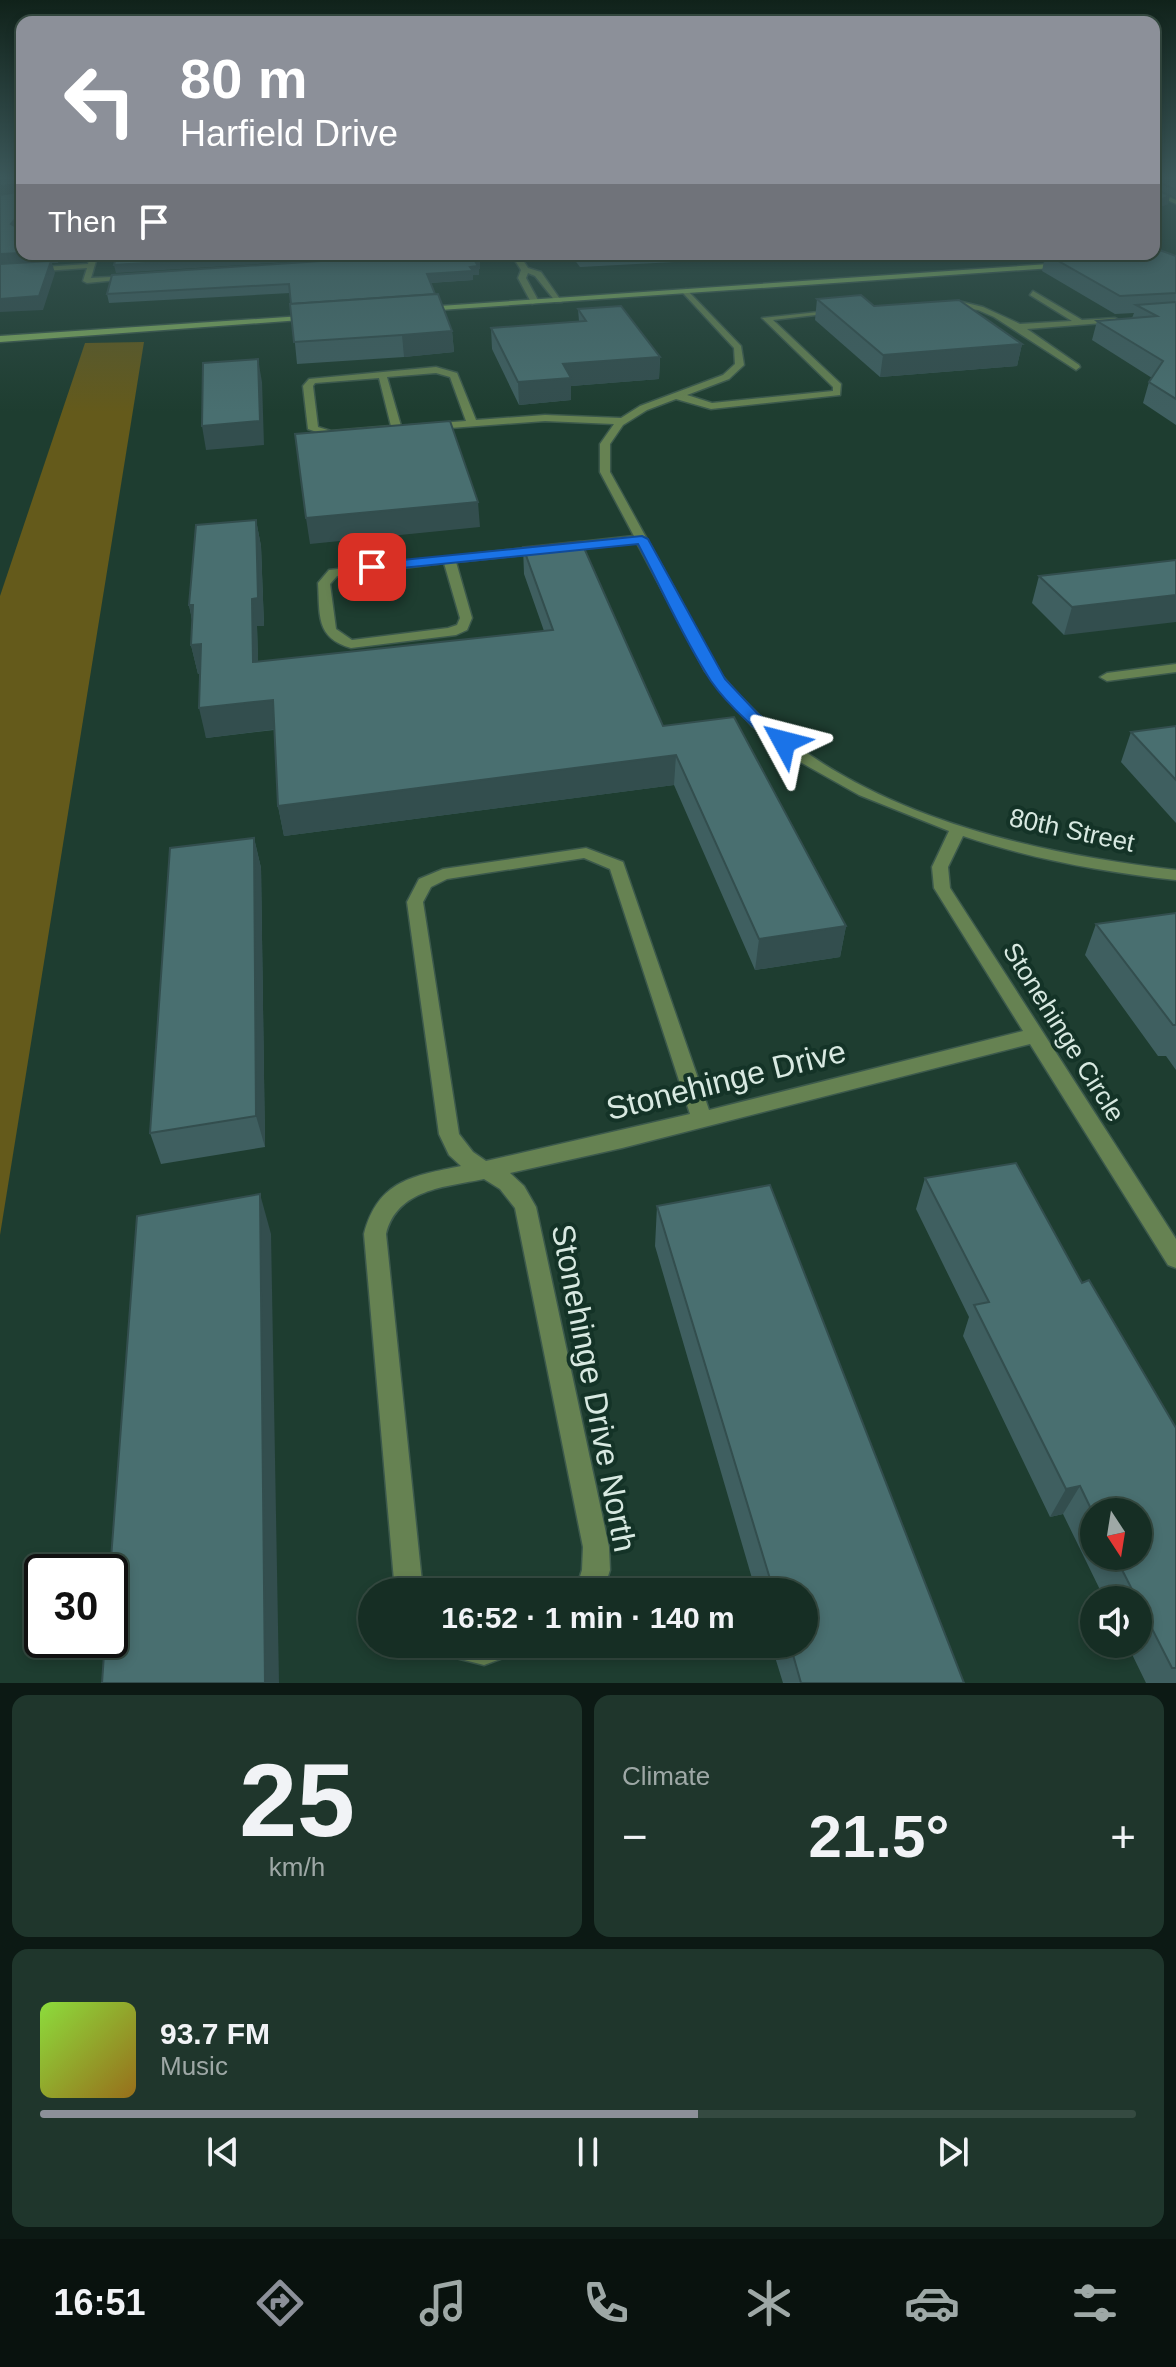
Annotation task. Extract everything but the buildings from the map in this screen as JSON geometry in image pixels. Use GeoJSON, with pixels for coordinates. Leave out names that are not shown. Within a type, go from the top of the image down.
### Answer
{"type":"FeatureCollection","features":[{"type":"Feature","properties":{"kind":"main road"},"geometry":{"type":"LineString","coordinates":[[407,311],[1071,264]]}},
{"type":"Feature","properties":{"kind":"main road"},"geometry":{"type":"LineString","coordinates":[[0,339],[328,316]]}},
{"type":"Feature","properties":{"kind":"street"},"geometry":{"type":"LineString","coordinates":[[92,260],[87,281],[148,277]]}},
{"type":"Feature","properties":{"kind":"street"},"geometry":{"type":"LineString","coordinates":[[519,260],[525,270],[538,274],[559,300]]}},
{"type":"Feature","properties":{"kind":"street"},"geometry":{"type":"LineString","coordinates":[[0,272],[91,266]]}},
{"type":"Feature","properties":{"kind":"street"},"geometry":{"type":"LineString","coordinates":[[525,270],[522,278],[535,302]]}},
{"type":"Feature","properties":{"kind":"street"},"geometry":{"type":"LineString","coordinates":[[472,423],[452,373],[436,370],[322,378],[309,382],[313,429],[331,434],[545,418],[622,421],[644,408],[725,379],[738,368],[742,357],[738,348],[686,291]]}},
{"type":"Feature","properties":{"kind":"street"},"geometry":{"type":"LineString","coordinates":[[1033,293],[1081,323]]}},
{"type":"Feature","properties":{"kind":"street"},"geometry":{"type":"LineString","coordinates":[[937,305],[983,307],[1076,367]]}},
{"type":"Feature","properties":{"kind":"street"},"geometry":{"type":"LineString","coordinates":[[677,395],[711,406],[837,393],[838,386],[766,318],[844,312]]}},
{"type":"Feature","properties":{"kind":"street"},"geometry":{"type":"LineString","coordinates":[[1017,327],[1128,319]]}},
{"type":"Feature","properties":{"kind":"street"},"geometry":{"type":"LineString","coordinates":[[382,374],[397,429]]}},
{"type":"Feature","properties":{"kind":"street","name":"80th Street"},"geometry":{"type":"LineString","coordinates":[[622,421],[607,437],[602,461],[605,472],[707,664],[752,717],[810,761],[903,809],[1040,853],[1176,875]]}},
{"type":"Feature","properties":{"kind":"street"},"geometry":{"type":"LineString","coordinates":[[449,559],[466,618],[462,627],[451,632],[351,644],[335,640],[329,633],[324,583],[333,573],[449,559],[642,539]]}},
{"type":"Feature","properties":{"kind":"street"},"geometry":{"type":"LineString","coordinates":[[1107,677],[1176,668]]}},
{"type":"Feature","properties":{"kind":"street","name":"Stonehinge Circle"},"geometry":{"type":"LineString","coordinates":[[958,829],[940,867],[942,888],[1176,1258]]}},
{"type":"Feature","properties":{"kind":"street"},"geometry":{"type":"LineString","coordinates":[[480,1170],[462,1156],[449,1134],[415,902],[425,883],[443,874],[586,853],[617,866],[702,1119]]}},
{"type":"Feature","properties":{"kind":"street","name":"Stonehinge Drive"},"geometry":{"type":"LineString","coordinates":[[480,1170],[702,1119],[1036,1035]]}},
{"type":"Feature","properties":{"kind":"street"},"geometry":{"type":"LineString","coordinates":[[408,1578],[375,1234],[382,1210],[411,1186],[480,1170]]}},
{"type":"Feature","properties":{"kind":"street","name":"Stonehinge Drive North"},"geometry":{"type":"LineString","coordinates":[[480,1170],[500,1175],[511,1183],[520,1197],[596,1547],[593,1578]]}},
{"type":"Feature","properties":{"kind":"shaded area"},"geometry":{"type":"Polygon","coordinates":[[[144,342],[0,1235],[0,596],[85,343],[144,342]]]}},
{"type":"Feature","properties":{"kind":"route"},"geometry":{"type":"LineString","coordinates":[[372,567],[642,539],[718,681],[752,717],[784,742]]}}]}
